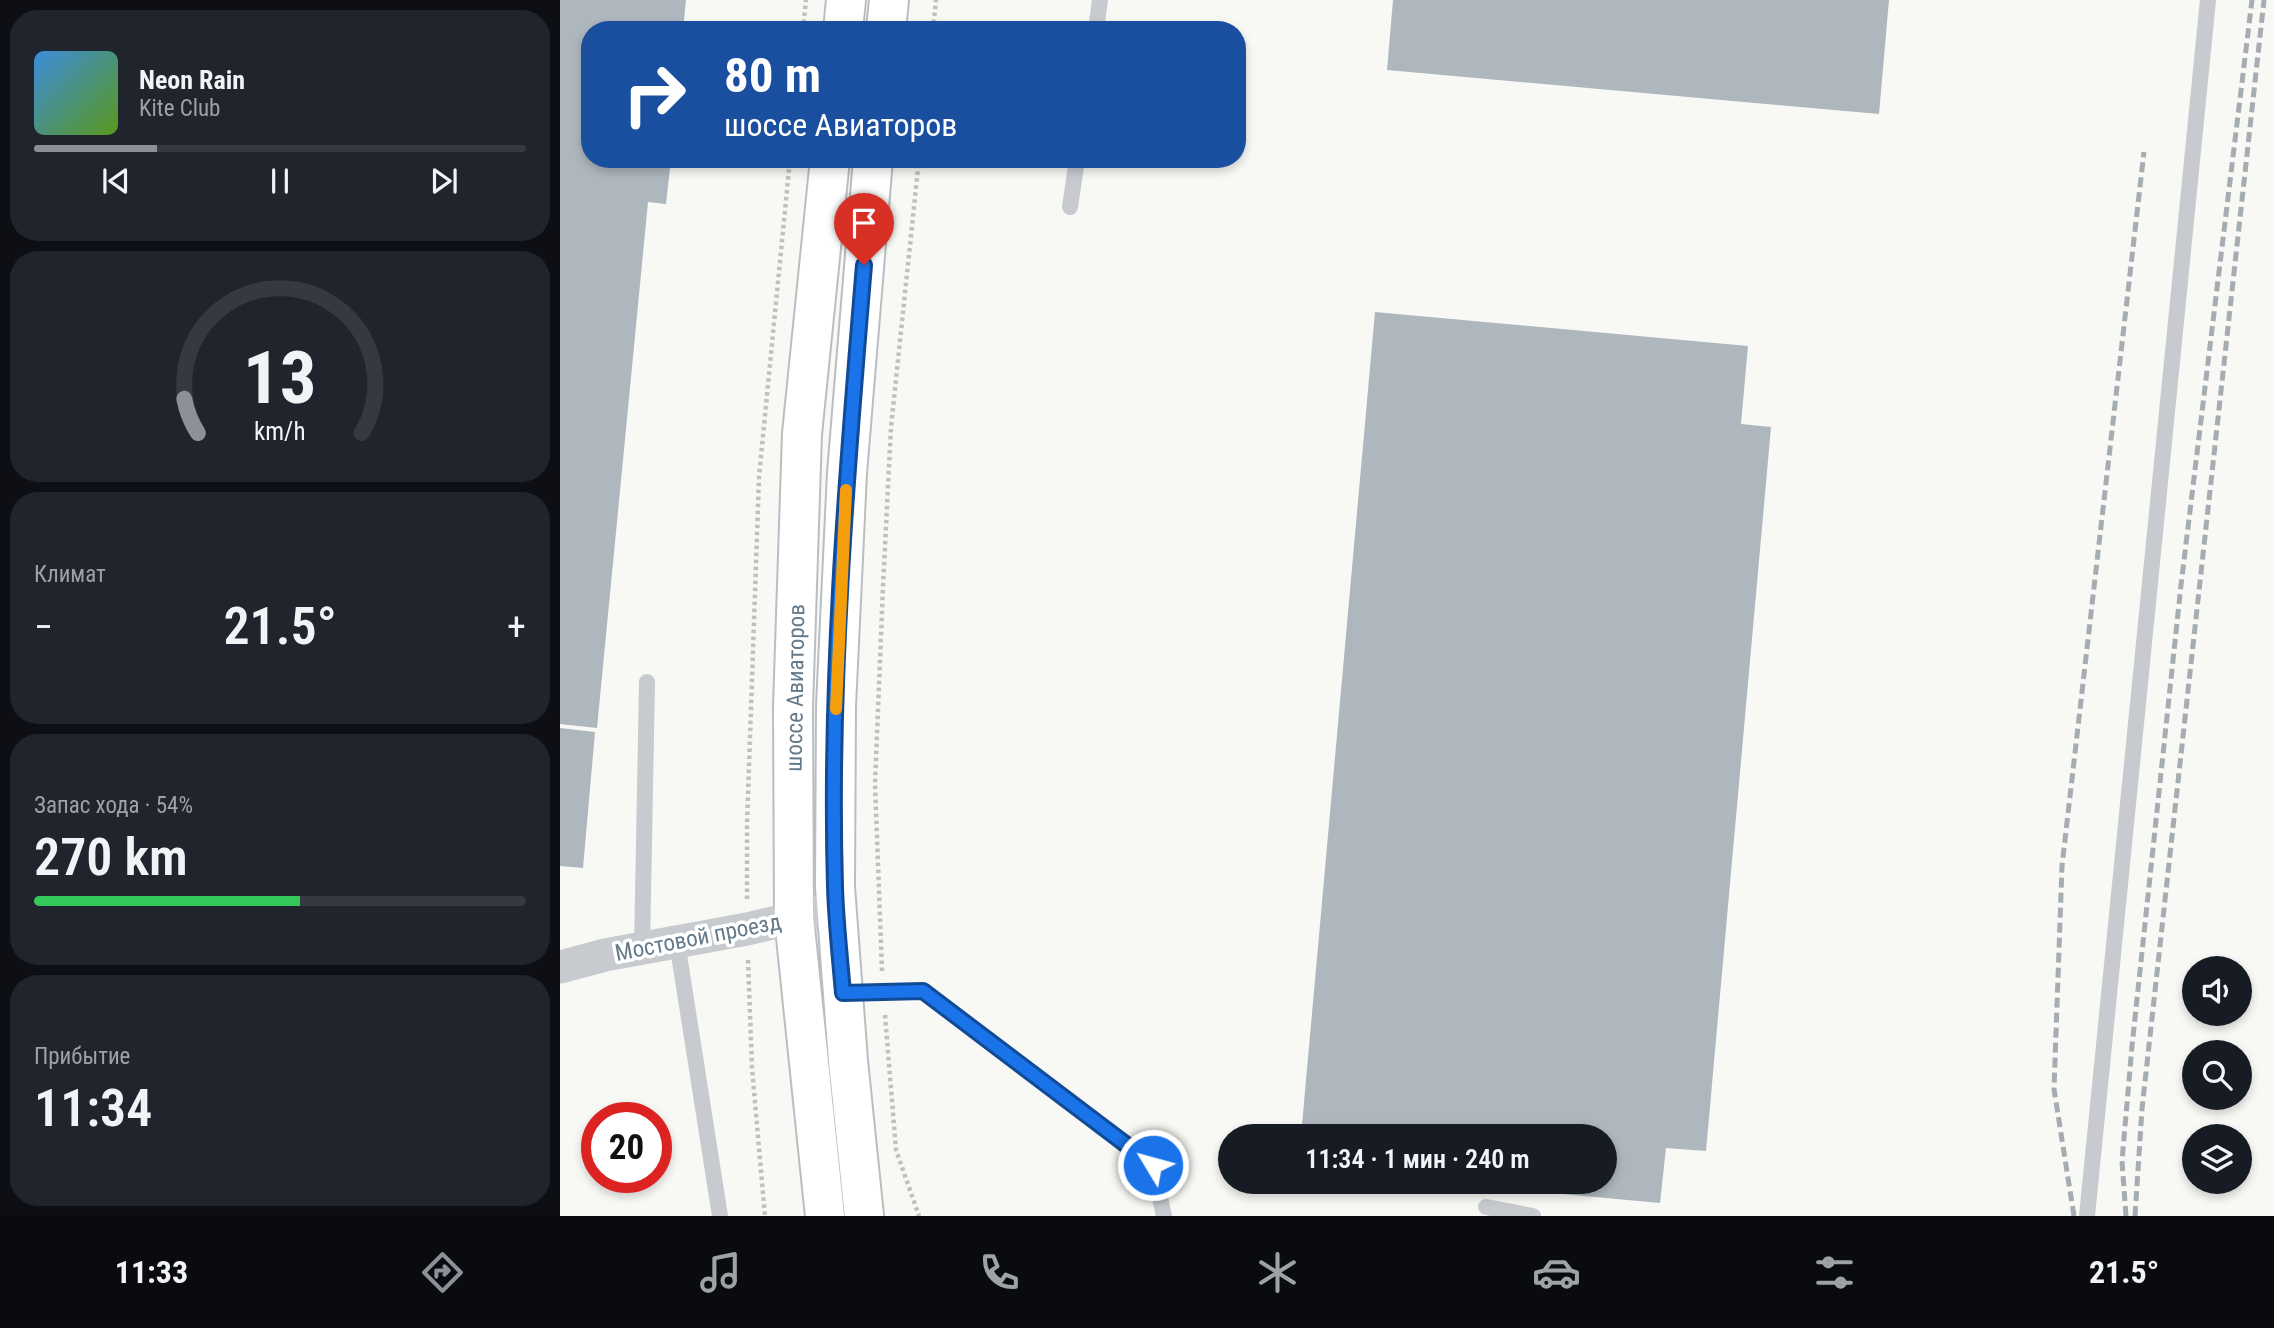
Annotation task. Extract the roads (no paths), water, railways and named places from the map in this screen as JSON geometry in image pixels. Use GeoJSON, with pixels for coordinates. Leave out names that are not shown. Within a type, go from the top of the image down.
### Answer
{"type":"FeatureCollection","features":[{"type":"Feature","properties":{"kind":"main road"},"geometry":{"type":"LineString","coordinates":[[844,21],[846,0]]}},
{"type":"Feature","properties":{"kind":"main road"},"geometry":{"type":"LineString","coordinates":[[887,21],[888,0]]}},
{"type":"Feature","properties":{"kind":"main road","name":"шоссе Авиаторов"},"geometry":{"type":"LineString","coordinates":[[825,1216],[794,918],[793,707],[802,434],[829,168]]}},
{"type":"Feature","properties":{"kind":"main road","name":"шоссе Авиаторов"},"geometry":{"type":"LineString","coordinates":[[864,1216],[836,908],[836,706],[847,473],[872,168]]}},
{"type":"Feature","properties":{"kind":"street","name":"Мостовой проезд"},"geometry":{"type":"LineString","coordinates":[[560,967],[836,908]]}},
{"type":"Feature","properties":{"kind":"lane"},"geometry":{"type":"LineString","coordinates":[[1097,21],[1100,0]]}},
{"type":"Feature","properties":{"kind":"lane"},"geometry":{"type":"LineString","coordinates":[[2087,1216],[2208,0]]}},
{"type":"Feature","properties":{"kind":"lane"},"geometry":{"type":"LineString","coordinates":[[1070,207],[1076,168]]}},
{"type":"Feature","properties":{"kind":"lane"},"geometry":{"type":"LineString","coordinates":[[642,949],[647,682]]}},
{"type":"Feature","properties":{"kind":"lane"},"geometry":{"type":"LineString","coordinates":[[677,942],[720,1216]]}},
{"type":"Feature","properties":{"kind":"lane"},"geometry":{"type":"LineString","coordinates":[[843,993],[923,991],[1153,1165],[1164,1216]]}},
{"type":"Feature","properties":{"kind":"lane"},"geometry":{"type":"LineString","coordinates":[[1486,1207],[1534,1216]]}},
{"type":"Feature","properties":{"kind":"railway"},"geometry":{"type":"LineString","coordinates":[[2126,1216],[2122,1161],[2132,1046],[2181,585],[2252,0]]}},
{"type":"Feature","properties":{"kind":"railway"},"geometry":{"type":"LineString","coordinates":[[2135,1216],[2142,1109],[2264,0]]}},
{"type":"Feature","properties":{"kind":"railway"},"geometry":{"type":"LineString","coordinates":[[2074,1216],[2054,1089],[2062,866],[2144,152]]}}]}
